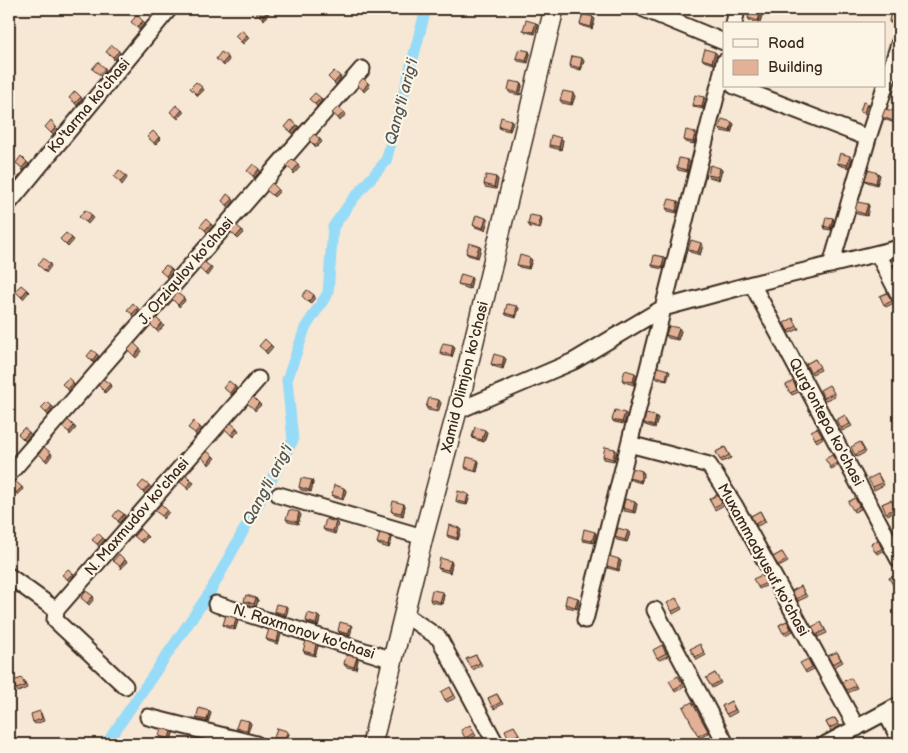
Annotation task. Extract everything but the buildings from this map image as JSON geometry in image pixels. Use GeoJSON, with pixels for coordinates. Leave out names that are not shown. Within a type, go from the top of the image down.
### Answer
{"type":"FeatureCollection","features":[{"type":"Feature","properties":{"kind":"main road","name":"Xamid Olimjon ko'chasi"},"geometry":{"type":"LineString","coordinates":[[372,744],[423,537],[457,411],[554,9]]}},
{"type":"Feature","properties":{"kind":"street","name":"Ko'tarma ko'chasi"},"geometry":{"type":"LineString","coordinates":[[9,203],[169,9]]}},
{"type":"Feature","properties":{"kind":"street"},"geometry":{"type":"LineString","coordinates":[[644,9],[723,42]]}},
{"type":"Feature","properties":{"kind":"street"},"geometry":{"type":"LineString","coordinates":[[734,22],[737,9]]}},
{"type":"Feature","properties":{"kind":"street"},"geometry":{"type":"LineString","coordinates":[[886,83],[899,44]]}},
{"type":"Feature","properties":{"kind":"street","name":"J. Orziqulov ko'chasi"},"geometry":{"type":"LineString","coordinates":[[9,474],[362,69]]}},
{"type":"Feature","properties":{"kind":"street"},"geometry":{"type":"LineString","coordinates":[[585,620],[722,82]]}},
{"type":"Feature","properties":{"kind":"street"},"geometry":{"type":"LineString","coordinates":[[739,88],[868,138]]}},
{"type":"Feature","properties":{"kind":"street"},"geometry":{"type":"LineString","coordinates":[[831,265],[884,88]]}},
{"type":"Feature","properties":{"kind":"street"},"geometry":{"type":"LineString","coordinates":[[457,411],[574,361],[663,308],[899,248]]}},
{"type":"Feature","properties":{"kind":"street"},"geometry":{"type":"LineString","coordinates":[[878,254],[899,294]]}},
{"type":"Feature","properties":{"kind":"street","name":"Qurg'ontepa ko'chasi"},"geometry":{"type":"LineString","coordinates":[[752,284],[899,560]]}},
{"type":"Feature","properties":{"kind":"street","name":"N. Maxmudov ko'chasi"},"geometry":{"type":"LineString","coordinates":[[56,610],[258,379]]}},
{"type":"Feature","properties":{"kind":"street","name":"Muxammadyusuf ko'chasi"},"geometry":{"type":"LineString","coordinates":[[629,444],[709,466],[735,506],[857,728]]}},
{"type":"Feature","properties":{"kind":"street"},"geometry":{"type":"LineString","coordinates":[[279,496],[423,537]]}},
{"type":"Feature","properties":{"kind":"street"},"geometry":{"type":"LineString","coordinates":[[9,576],[56,610],[55,620],[125,686]]}},
{"type":"Feature","properties":{"kind":"street","name":"N. Raxmonov ko'chasi"},"geometry":{"type":"LineString","coordinates":[[216,604],[393,660]]}},
{"type":"Feature","properties":{"kind":"street"},"geometry":{"type":"LineString","coordinates":[[655,610],[726,744]]}},
{"type":"Feature","properties":{"kind":"street"},"geometry":{"type":"LineString","coordinates":[[404,614],[439,638],[496,744]]}},
{"type":"Feature","properties":{"kind":"street"},"geometry":{"type":"LineString","coordinates":[[826,744],[899,705]]}},
{"type":"Feature","properties":{"kind":"street"},"geometry":{"type":"LineString","coordinates":[[886,713],[899,739]]}},
{"type":"Feature","properties":{"kind":"street"},"geometry":{"type":"LineString","coordinates":[[148,716],[256,744]]}},
{"type":"Feature","properties":{"kind":"waterway","name":"Qang'li arig'i"},"geometry":{"type":"LineString","coordinates":[[106,744],[210,592],[293,440],[287,380],[305,328],[328,293],[333,227],[353,199],[386,161],[426,9]]}}]}
